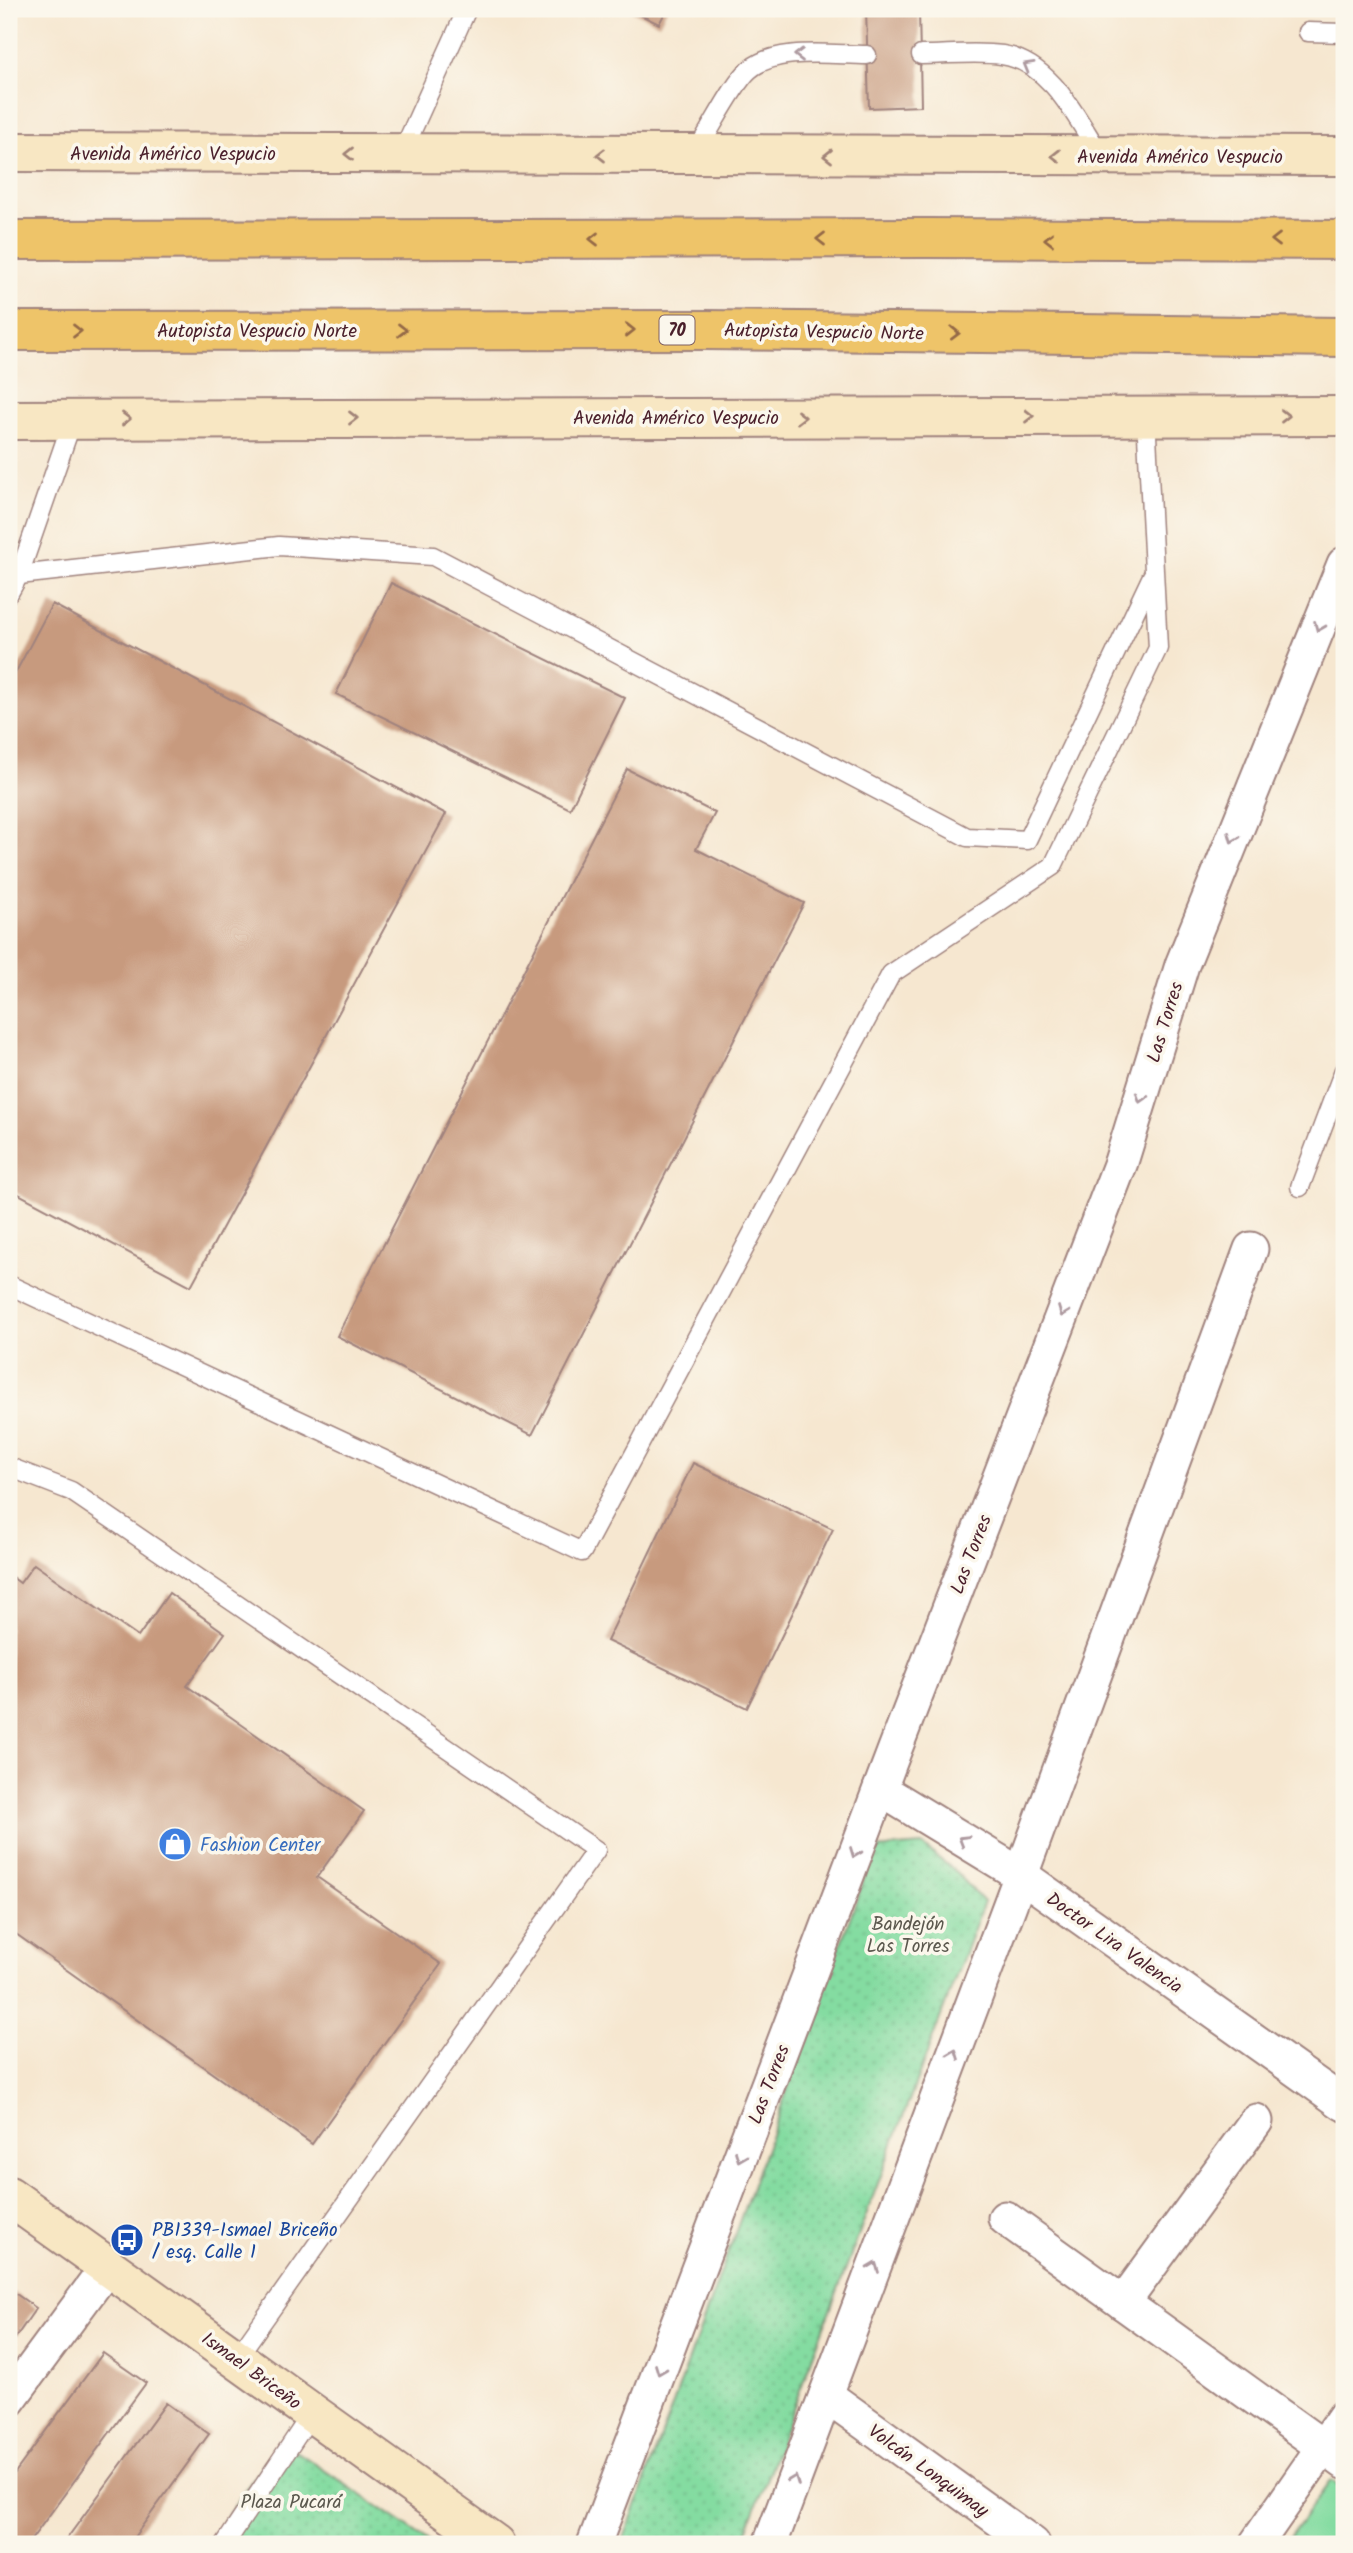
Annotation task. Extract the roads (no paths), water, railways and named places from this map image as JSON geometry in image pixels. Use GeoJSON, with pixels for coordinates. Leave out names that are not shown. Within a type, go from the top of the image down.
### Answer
{"type":"FeatureCollection","features":[{"type":"Feature","properties":{"kind":"highway"},"geometry":{"type":"LineString","coordinates":[[9,240],[1344,240]]}},
{"type":"Feature","properties":{"kind":"highway","name":"Autopista Vespucio Norte"},"geometry":{"type":"LineString","coordinates":[[9,331],[706,330],[1344,337]]}},
{"type":"Feature","properties":{"kind":"main road","name":"Avenida Américo Vespucio"},"geometry":{"type":"LineString","coordinates":[[9,152],[1344,156]]}},
{"type":"Feature","properties":{"kind":"main road","name":"Avenida Américo Vespucio"},"geometry":{"type":"LineString","coordinates":[[9,420],[1344,416]]}},
{"type":"Feature","properties":{"kind":"main road","name":"Ismael Briceño"},"geometry":{"type":"LineString","coordinates":[[9,2196],[495,2544]]}},
{"type":"Feature","properties":{"kind":"street","name":"Las Torres"},"geometry":{"type":"LineString","coordinates":[[594,2544],[1121,1162],[1182,965],[1344,564]]}},
{"type":"Feature","properties":{"kind":"street"},"geometry":{"type":"LineString","coordinates":[[769,2544],[1021,1875],[1251,1249]]}},
{"type":"Feature","properties":{"kind":"street","name":"Doctor Lira Valencia"},"geometry":{"type":"LineString","coordinates":[[880,1789],[1021,1875],[1344,2104]]}},
{"type":"Feature","properties":{"kind":"street"},"geometry":{"type":"LineString","coordinates":[[1123,2303],[1256,2121]]}},
{"type":"Feature","properties":{"kind":"street"},"geometry":{"type":"LineString","coordinates":[[1005,2218],[1334,2454]]}},
{"type":"Feature","properties":{"kind":"street"},"geometry":{"type":"LineString","coordinates":[[9,2400],[108,2266]]}},
{"type":"Feature","properties":{"kind":"street","name":"Volcán Lonquimay"},"geometry":{"type":"LineString","coordinates":[[826,2395],[1033,2544]]}},
{"type":"Feature","properties":{"kind":"street"},"geometry":{"type":"LineString","coordinates":[[1256,2544],[1334,2454],[1344,2417]]}},
{"type":"Feature","properties":{"kind":"lane"},"geometry":{"type":"LineString","coordinates":[[401,155],[467,9]]}},
{"type":"Feature","properties":{"kind":"lane"},"geometry":{"type":"LineString","coordinates":[[1308,32],[1344,33]]}},
{"type":"Feature","properties":{"kind":"lane"},"geometry":{"type":"LineString","coordinates":[[694,156],[747,72],[757,65],[785,55],[867,55]]}},
{"type":"Feature","properties":{"kind":"lane"},"geometry":{"type":"LineString","coordinates":[[920,55],[1002,55],[1029,66],[1052,83],[1101,156]]}},
{"type":"Feature","properties":{"kind":"lane"},"geometry":{"type":"LineString","coordinates":[[9,1285],[582,1552],[891,974],[1053,866],[1157,648],[1146,416]]}},
{"type":"Feature","properties":{"kind":"lane"},"geometry":{"type":"LineString","coordinates":[[9,593],[19,575],[73,419]]}},
{"type":"Feature","properties":{"kind":"lane"},"geometry":{"type":"LineString","coordinates":[[19,575],[279,546],[433,556],[967,837],[1027,840],[1154,573]]}},
{"type":"Feature","properties":{"kind":"lane"},"geometry":{"type":"LineString","coordinates":[[1300,1187],[1344,1070]]}},
{"type":"Feature","properties":{"kind":"lane"},"geometry":{"type":"LineString","coordinates":[[9,1467],[71,1490],[597,1850],[236,2359]]}},
{"type":"Feature","properties":{"kind":"lane"},"geometry":{"type":"LineString","coordinates":[[225,2544],[312,2413]]}},
{"type":"Feature","properties":{"kind":"place","name":"Fashion Center"},"geometry":{"type":"Point","coordinates":[175,1844]}},
{"type":"Feature","properties":{"kind":"place","name":"PB1339-Ismael Briceño / esq. Calle 1"},"geometry":{"type":"Point","coordinates":[127,2240]}},
{"type":"Feature","properties":{"kind":"park label","name":"Bandejón Las Torres"},"geometry":{"type":"Point","coordinates":[908,1934]}},
{"type":"Feature","properties":{"kind":"park label","name":"Plaza Pucará"},"geometry":{"type":"Point","coordinates":[291,2501]}}]}
